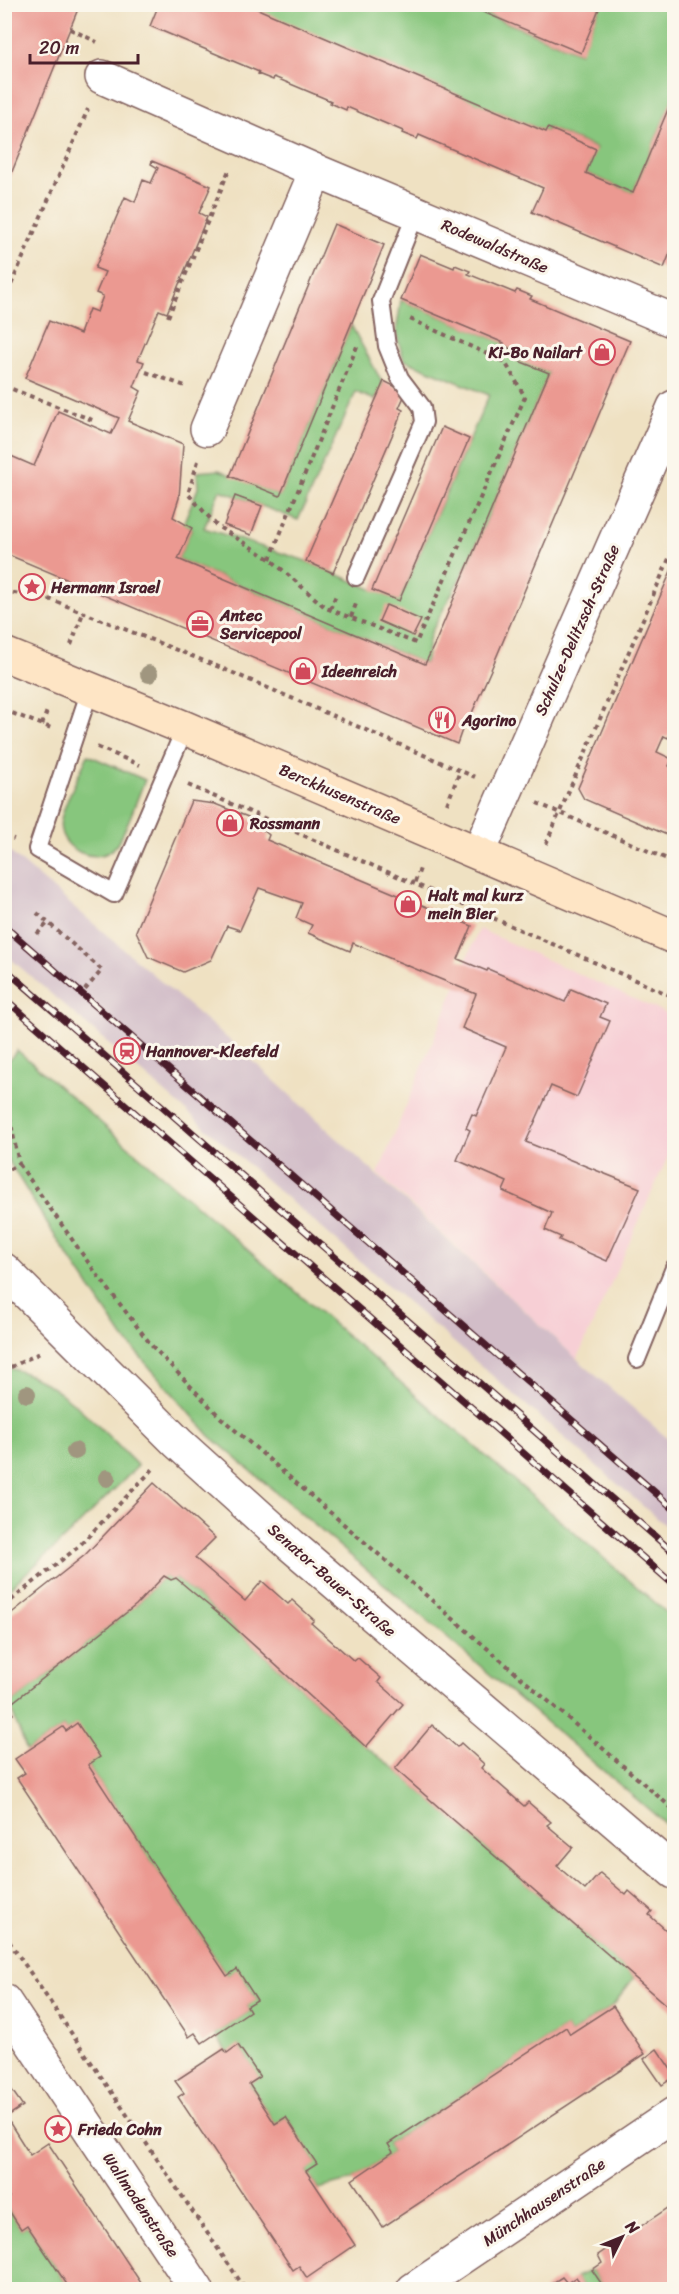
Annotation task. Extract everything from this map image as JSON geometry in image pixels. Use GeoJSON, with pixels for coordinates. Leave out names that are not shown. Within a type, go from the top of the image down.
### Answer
{"type":"FeatureCollection","features":[{"type":"Feature","properties":{"kind":"street","name":"Rodewaldstraße"},"geometry":{"type":"LineString","coordinates":[[102,77],[316,171],[675,321]]}},
{"type":"Feature","properties":{"kind":"street"},"geometry":{"type":"LineString","coordinates":[[207,429],[316,171]]}},
{"type":"Feature","properties":{"kind":"street","name":"Schulze-Delitzsch-Straße"},"geometry":{"type":"LineString","coordinates":[[479,852],[674,411]]}},
{"type":"Feature","properties":{"kind":"street","name":"Berckhusenstraße"},"geometry":{"type":"LineString","coordinates":[[4,654],[185,728],[675,937]]}},
{"type":"Feature","properties":{"kind":"street","name":"Senator-Bauer-Straße"},"geometry":{"type":"LineString","coordinates":[[4,1270],[178,1443],[299,1553],[675,1872]]}},
{"type":"Feature","properties":{"kind":"street","name":"Wallmodenstraße"},"geometry":{"type":"LineString","coordinates":[[4,2001],[197,2289]]}},
{"type":"Feature","properties":{"kind":"street","name":"Münchhausenstraße"},"geometry":{"type":"LineString","coordinates":[[413,2289],[675,2114]]}},
{"type":"Feature","properties":{"kind":"lane"},"geometry":{"type":"LineString","coordinates":[[357,577],[424,422],[422,407],[400,378],[387,346],[381,304],[416,213]]}},
{"type":"Feature","properties":{"kind":"lane"},"geometry":{"type":"LineString","coordinates":[[90,690],[37,849],[114,894],[185,728]]}},
{"type":"Feature","properties":{"kind":"lane"},"geometry":{"type":"LineString","coordinates":[[637,1359],[675,1268]]}},
{"type":"Feature","properties":{"kind":"path"},"geometry":{"type":"LineString","coordinates":[[4,300],[102,77]]}},
{"type":"Feature","properties":{"kind":"path"},"geometry":{"type":"LineString","coordinates":[[168,317],[242,138]]}},
{"type":"Feature","properties":{"kind":"path"},"geometry":{"type":"LineString","coordinates":[[207,429],[188,494],[217,526],[270,559],[327,608],[416,642],[525,397],[506,362],[381,304],[359,342],[270,559]]}},
{"type":"Feature","properties":{"kind":"path"},"geometry":{"type":"LineString","coordinates":[[146,372],[220,398]]}},
{"type":"Feature","properties":{"kind":"path"},"geometry":{"type":"LineString","coordinates":[[4,386],[95,421]]}},
{"type":"Feature","properties":{"kind":"path"},"geometry":{"type":"LineString","coordinates":[[532,876],[675,547]]}},
{"type":"Feature","properties":{"kind":"path"},"geometry":{"type":"LineString","coordinates":[[4,591],[52,600],[224,669],[675,862]]}},
{"type":"Feature","properties":{"kind":"path"},"geometry":{"type":"LineString","coordinates":[[4,710],[165,776],[675,997]]}},
{"type":"Feature","properties":{"kind":"path"},"geometry":{"type":"LineString","coordinates":[[37,934],[48,923],[37,914],[102,970],[84,991]]}},
{"type":"Feature","properties":{"kind":"path"},"geometry":{"type":"LineString","coordinates":[[4,1101],[7,1104],[19,1164],[90,1265],[152,1346],[220,1417],[675,1810]]}},
{"type":"Feature","properties":{"kind":"path"},"geometry":{"type":"LineString","coordinates":[[4,1172],[19,1164]]}},
{"type":"Feature","properties":{"kind":"path"},"geometry":{"type":"LineString","coordinates":[[4,1606],[78,1547],[178,1443]]}},
{"type":"Feature","properties":{"kind":"path"},"geometry":{"type":"LineString","coordinates":[[4,1934],[246,2289]]}},
{"type":"Feature","properties":{"kind":"shaded area"},"geometry":{"type":"Polygon","coordinates":[[[4,847],[241,1050],[577,1359],[674,1444],[674,1533],[5,954],[4,847]]]}},
{"type":"Feature","properties":{"kind":"shaded area"},"geometry":{"type":"Polygon","coordinates":[[[479,929],[674,1017],[674,1143],[577,1359],[378,1174],[479,929]]]}},
{"type":"Feature","properties":{"kind":"green space"},"geometry":{"type":"Polygon","coordinates":[[[246,5],[464,5],[580,53],[601,5],[674,5],[674,95],[633,193],[586,173],[596,148],[548,128],[546,132],[246,5]]]}},
{"type":"Feature","properties":{"kind":"green space"},"geometry":{"type":"Polygon","coordinates":[[[401,300],[504,343],[503,346],[522,353],[520,361],[549,373],[470,559],[430,635],[425,664],[178,559],[192,528],[183,524],[198,488],[197,472],[219,470],[280,496],[351,325],[383,384],[375,400],[356,392],[298,520],[220,490],[204,528],[306,561],[399,601],[489,395],[404,360],[396,333],[401,300]]]}},
{"type":"Feature","properties":{"kind":"green space"},"geometry":{"type":"Polygon","coordinates":[[[88,755],[145,780],[117,844],[109,852],[100,855],[90,855],[71,847],[64,839],[61,830],[61,819],[66,803],[88,755]]]}},
{"type":"Feature","properties":{"kind":"green space"},"geometry":{"type":"Polygon","coordinates":[[[17,1050],[674,1619],[674,1831],[210,1436],[123,1337],[51,1230],[5,1155],[5,1065],[17,1050]]]}},
{"type":"Feature","properties":{"kind":"green space"},"geometry":{"type":"Polygon","coordinates":[[[9,1368],[28,1374],[63,1395],[138,1466],[63,1540],[5,1592],[4,1373],[9,1368]]]}},
{"type":"Feature","properties":{"kind":"green space"},"geometry":{"type":"Polygon","coordinates":[[[164,1576],[171,1580],[176,1578],[227,1621],[366,1747],[395,1769],[634,1977],[613,2006],[570,2034],[566,2027],[388,2144],[393,2152],[352,2180],[318,2189],[306,2171],[316,2163],[286,2117],[275,2124],[249,2084],[259,2077],[239,2046],[227,2053],[215,2034],[250,2011],[247,2006],[257,1999],[237,1970],[227,1976],[88,1765],[77,1724],[66,1731],[63,1727],[27,1751],[8,1706],[136,1605],[164,1576]]]}},
{"type":"Feature","properties":{"kind":"green space"},"geometry":{"type":"Polygon","coordinates":[[[4,2203],[21,2229],[27,2225],[70,2289],[5,2289],[4,2203]]]}},
{"type":"Feature","properties":{"kind":"green space"},"geometry":{"type":"Polygon","coordinates":[[[592,2270],[605,2289],[585,2289],[576,2277],[592,2270]]]}},
{"type":"Feature","properties":{"kind":"building"},"geometry":{"type":"Polygon","coordinates":[[[12,4],[80,4],[5,189],[4,21],[12,4]]]}},
{"type":"Feature","properties":{"kind":"building"},"geometry":{"type":"Polygon","coordinates":[[[159,4],[246,4],[546,132],[548,128],[596,149],[586,173],[633,193],[674,95],[674,243],[664,268],[532,212],[543,188],[419,135],[417,139],[347,107],[346,110],[330,103],[331,101],[274,77],[273,80],[258,74],[259,72],[150,26],[159,4]]]}},
{"type":"Feature","properties":{"kind":"building"},"geometry":{"type":"Polygon","coordinates":[[[464,4],[601,4],[581,53],[464,4]]]}},
{"type":"Feature","properties":{"kind":"building"},"geometry":{"type":"Polygon","coordinates":[[[152,161],[211,186],[199,213],[207,217],[167,313],[159,310],[138,360],[144,362],[134,387],[141,391],[128,421],[183,444],[179,498],[173,517],[192,528],[178,559],[425,664],[549,373],[519,361],[522,353],[503,346],[504,343],[401,300],[420,254],[454,268],[455,265],[470,271],[468,274],[515,293],[517,290],[532,296],[530,299],[630,341],[493,665],[457,744],[4,553],[4,453],[34,466],[58,411],[111,434],[119,418],[25,378],[49,321],[80,334],[89,309],[97,312],[103,296],[96,293],[105,272],[95,268],[125,197],[135,202],[143,180],[151,183],[158,168],[151,164],[152,161]]]}},
{"type":"Feature","properties":{"kind":"building"},"geometry":{"type":"Polygon","coordinates":[[[334,224],[384,245],[280,496],[230,476],[334,224]]]}},
{"type":"Feature","properties":{"kind":"building"},"geometry":{"type":"Polygon","coordinates":[[[384,381],[406,392],[399,408],[403,410],[333,573],[306,561],[384,381]]]}},
{"type":"Feature","properties":{"kind":"building"},"geometry":{"type":"Polygon","coordinates":[[[442,427],[469,439],[399,601],[372,590],[442,427]]]}},
{"type":"Feature","properties":{"kind":"building"},"geometry":{"type":"Polygon","coordinates":[[[235,496],[262,506],[251,535],[224,525],[235,496]]]}},
{"type":"Feature","properties":{"kind":"building"},"geometry":{"type":"Polygon","coordinates":[[[674,564],[674,722],[668,738],[664,736],[657,752],[672,759],[669,766],[674,769],[674,838],[584,799],[578,788],[674,564]]]}},
{"type":"Feature","properties":{"kind":"building"},"geometry":{"type":"Polygon","coordinates":[[[386,605],[421,620],[413,636],[379,621],[386,605]]]}},
{"type":"Feature","properties":{"kind":"building"},"geometry":{"type":"Polygon","coordinates":[[[191,801],[215,804],[248,817],[269,835],[267,840],[472,926],[458,959],[487,971],[488,969],[565,1002],[571,989],[606,1004],[600,1017],[610,1021],[577,1097],[551,1086],[526,1142],[640,1188],[607,1261],[559,1240],[561,1237],[545,1230],[552,1213],[503,1191],[507,1182],[457,1160],[470,1130],[466,1128],[472,1114],[476,1116],[506,1047],[462,1028],[476,994],[353,943],[350,951],[308,933],[312,925],[296,918],[302,903],[259,888],[240,930],[227,926],[211,960],[183,972],[148,957],[136,931],[191,801]]]}},
{"type":"Feature","properties":{"kind":"building"},"geometry":{"type":"Polygon","coordinates":[[[154,1483],[215,1538],[195,1558],[245,1601],[262,1581],[288,1604],[292,1600],[314,1620],[311,1623],[354,1661],[358,1658],[381,1678],[378,1682],[403,1704],[366,1747],[227,1621],[176,1578],[171,1580],[164,1576],[136,1605],[8,1706],[13,1714],[4,1720],[4,1619],[85,1555],[154,1483]]]}},
{"type":"Feature","properties":{"kind":"building"},"geometry":{"type":"Polygon","coordinates":[[[77,1723],[100,1757],[88,1765],[227,1976],[237,1969],[257,2000],[247,2006],[250,2011],[202,2043],[195,2033],[189,2037],[17,1778],[25,1773],[15,1759],[63,1727],[66,1731],[77,1723]]]}},
{"type":"Feature","properties":{"kind":"building"},"geometry":{"type":"Polygon","coordinates":[[[432,1725],[457,1747],[461,1743],[484,1764],[481,1768],[524,1806],[528,1802],[551,1822],[547,1825],[573,1847],[557,1866],[585,1890],[600,1873],[626,1895],[629,1891],[652,1911],[649,1915],[674,1937],[674,2012],[395,1769],[432,1725]]]}},
{"type":"Feature","properties":{"kind":"building"},"geometry":{"type":"Polygon","coordinates":[[[613,2006],[645,2054],[383,2227],[352,2180],[393,2152],[388,2144],[566,2027],[570,2034],[613,2006]]]}},
{"type":"Feature","properties":{"kind":"building"},"geometry":{"type":"Polygon","coordinates":[[[238,2045],[260,2077],[249,2084],[275,2124],[286,2117],[317,2164],[306,2171],[355,2245],[307,2278],[299,2266],[293,2270],[178,2097],[184,2093],[175,2081],[224,2049],[227,2053],[238,2045]]]}},
{"type":"Feature","properties":{"kind":"building"},"geometry":{"type":"Polygon","coordinates":[[[657,2049],[674,2074],[674,2077],[662,2085],[644,2059],[657,2049]]]}},
{"type":"Feature","properties":{"kind":"building"},"geometry":{"type":"Polygon","coordinates":[[[4,2079],[23,2106],[6,2117],[30,2155],[48,2143],[145,2289],[70,2289],[27,2225],[21,2229],[4,2203],[4,2200],[9,2197],[4,2190],[4,2079]]]}},
{"type":"Feature","properties":{"kind":"building"},"geometry":{"type":"Polygon","coordinates":[[[674,2204],[674,2283],[665,2289],[605,2289],[592,2270],[602,2263],[598,2255],[674,2204]]]}},
{"type":"Feature","properties":{"kind":"building"},"geometry":{"type":"Polygon","coordinates":[[[562,2277],[567,2283],[576,2277],[585,2289],[543,2289],[562,2277]]]}},
{"type":"Feature","properties":{"kind":"railway"},"geometry":{"type":"LineString","coordinates":[[4,926],[674,1509]]}},
{"type":"Feature","properties":{"kind":"railway"},"geometry":{"type":"LineString","coordinates":[[4,968],[674,1553]]}},
{"type":"Feature","properties":{"kind":"railway"},"geometry":{"type":"LineString","coordinates":[[4,998],[674,1585]]}},
{"type":"Feature","properties":{"kind":"place","name":"Ki-Bo Nailart"},"geometry":{"type":"Point","coordinates":[602,352]}},
{"type":"Feature","properties":{"kind":"place","name":"Hermann Israel"},"geometry":{"type":"Point","coordinates":[32,587]}},
{"type":"Feature","properties":{"kind":"place","name":"Antec Servicepool"},"geometry":{"type":"Point","coordinates":[200,624]}},
{"type":"Feature","properties":{"kind":"place","name":"Ideenreich"},"geometry":{"type":"Point","coordinates":[303,671]}},
{"type":"Feature","properties":{"kind":"place","name":"Agorino"},"geometry":{"type":"Point","coordinates":[442,720]}},
{"type":"Feature","properties":{"kind":"place","name":"Rossmann"},"geometry":{"type":"Point","coordinates":[230,823]}},
{"type":"Feature","properties":{"kind":"place","name":"Halt mal kurz mein Bier"},"geometry":{"type":"Point","coordinates":[408,904]}},
{"type":"Feature","properties":{"kind":"place","name":"Hannover-Kleefeld"},"geometry":{"type":"Point","coordinates":[127,1051]}},
{"type":"Feature","properties":{"kind":"place","name":"Frieda Cohn"},"geometry":{"type":"Point","coordinates":[58,2129]}}]}
